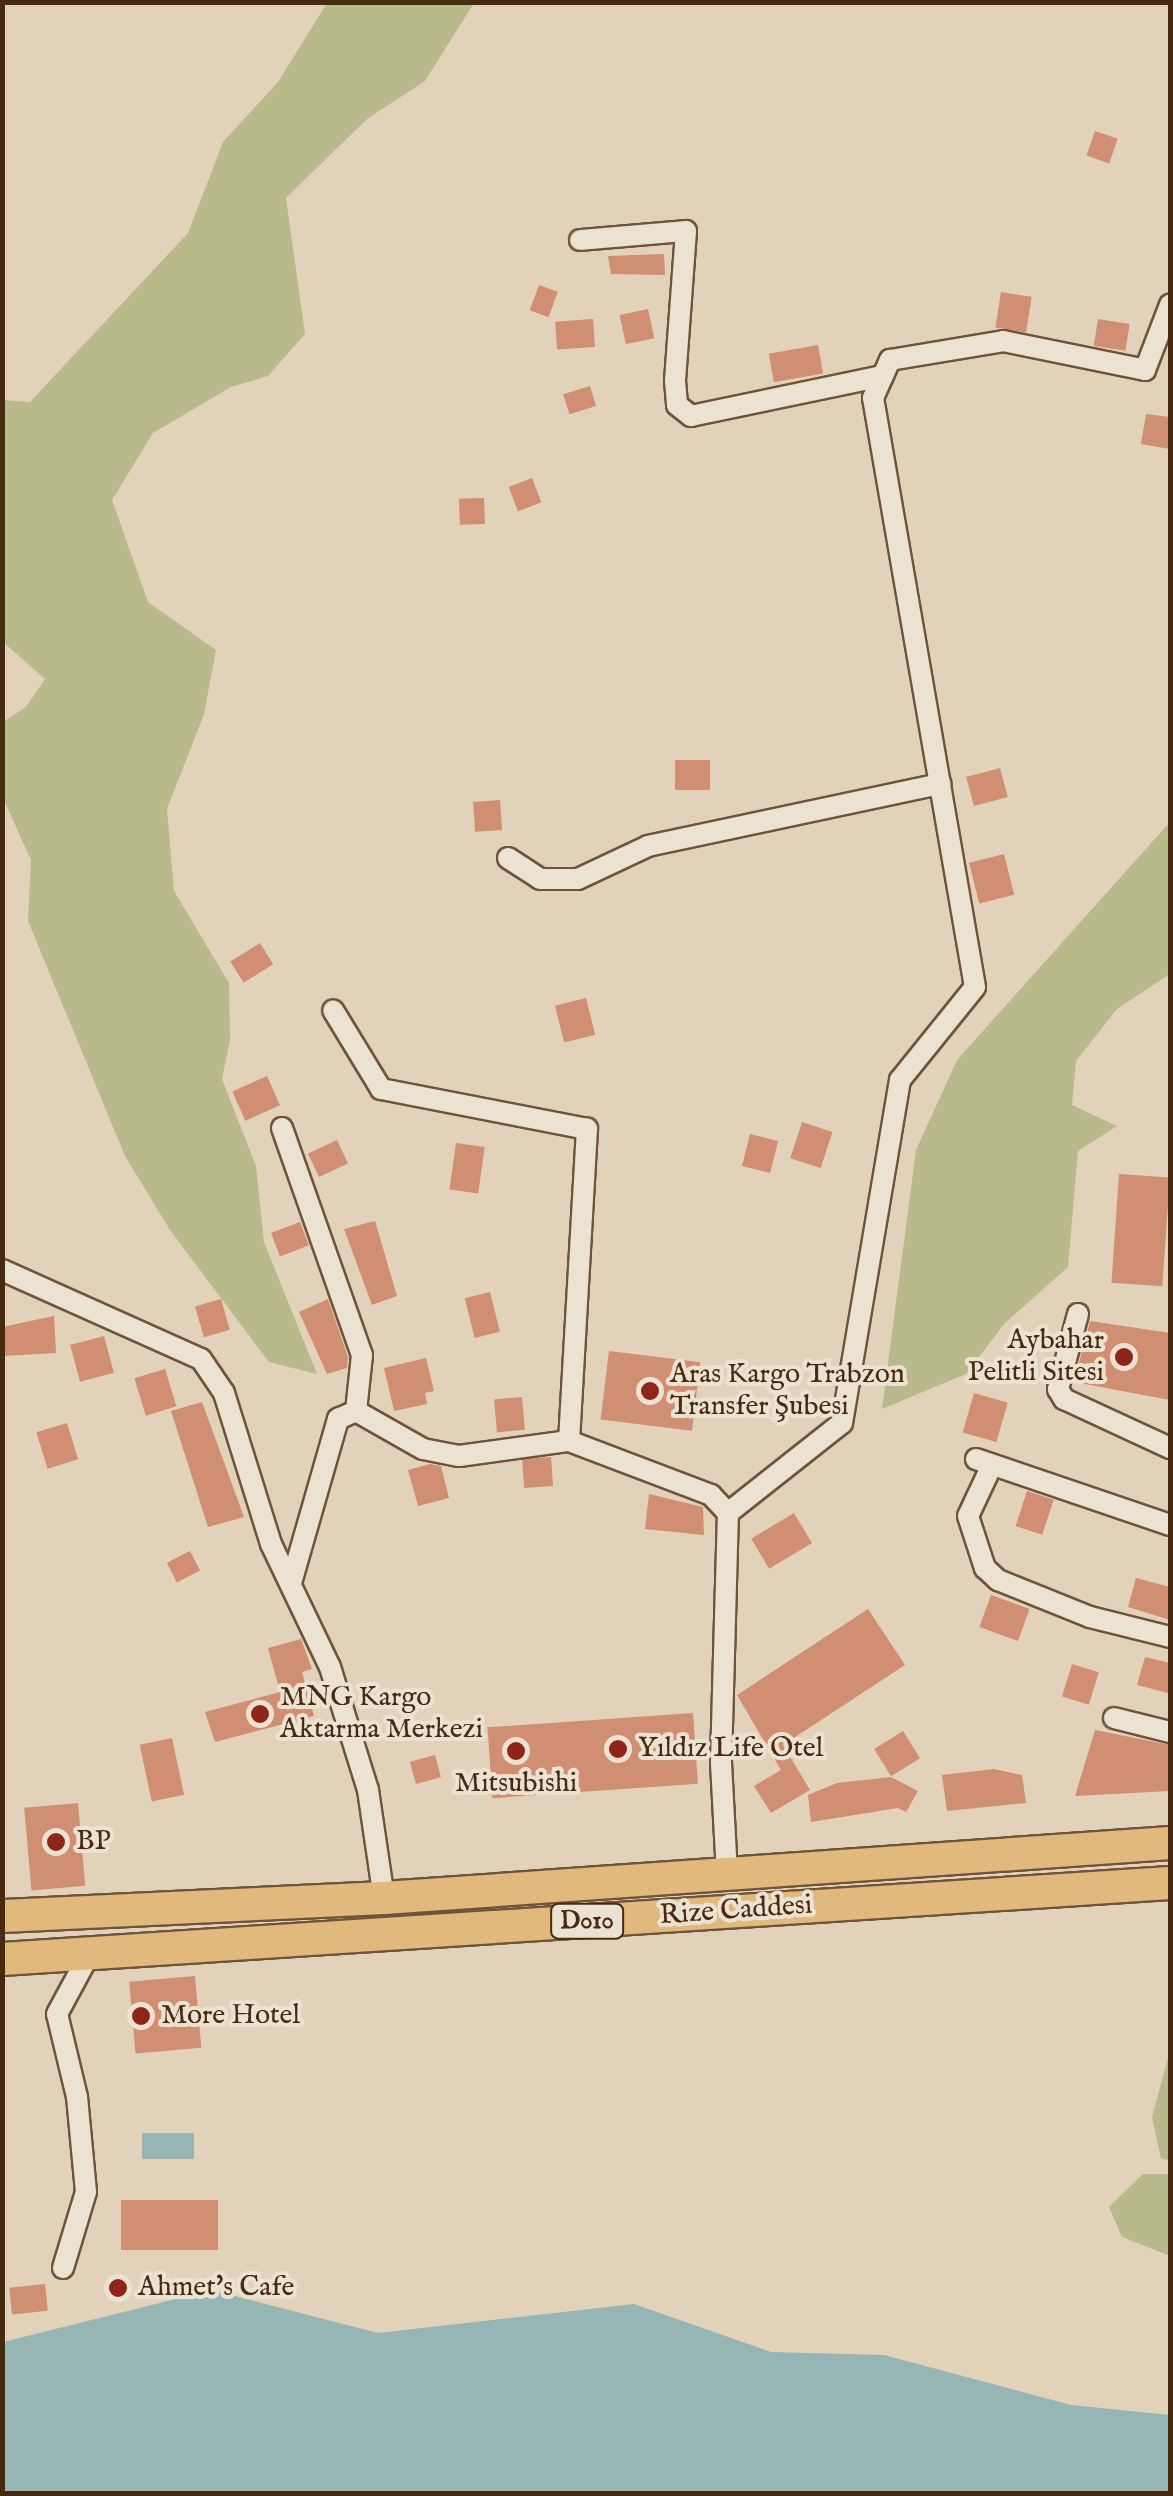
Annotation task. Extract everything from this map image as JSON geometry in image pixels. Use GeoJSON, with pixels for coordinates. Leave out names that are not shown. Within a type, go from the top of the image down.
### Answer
{"type":"FeatureCollection","features":[{"type":"Feature","properties":{"kind":"highway","name":"Rize Caddesi"},"geometry":{"type":"LineString","coordinates":[[2,1916],[384,1898],[1170,1843]]}},
{"type":"Feature","properties":{"kind":"highway","name":"Rize Caddesi"},"geometry":{"type":"LineString","coordinates":[[2,1959],[1170,1883]]}},
{"type":"Feature","properties":{"kind":"street"},"geometry":{"type":"LineString","coordinates":[[580,240],[686,231],[676,405],[691,416],[883,376]]}},
{"type":"Feature","properties":{"kind":"street"},"geometry":{"type":"LineString","coordinates":[[728,1512],[842,1423],[900,1080],[975,987],[873,398],[890,360],[1003,341],[1145,370],[1170,305]]}},
{"type":"Feature","properties":{"kind":"street"},"geometry":{"type":"LineString","coordinates":[[508,858],[540,880],[578,879],[648,846],[940,784]]}},
{"type":"Feature","properties":{"kind":"street"},"geometry":{"type":"LineString","coordinates":[[333,1010],[381,1090],[587,1129],[569,1441]]}},
{"type":"Feature","properties":{"kind":"street"},"geometry":{"type":"LineString","coordinates":[[282,1128],[362,1355],[356,1411]]}},
{"type":"Feature","properties":{"kind":"street"},"geometry":{"type":"LineString","coordinates":[[2,1270],[201,1359],[224,1393],[271,1544],[330,1667],[368,1790],[384,1898]]}},
{"type":"Feature","properties":{"kind":"street"},"geometry":{"type":"LineString","coordinates":[[1078,1314],[1058,1389],[1064,1399],[1170,1448]]}},
{"type":"Feature","properties":{"kind":"street"},"geometry":{"type":"LineString","coordinates":[[356,1411],[391,1435],[459,1456],[569,1441],[711,1495],[728,1512],[721,1762],[727,1874]]}},
{"type":"Feature","properties":{"kind":"street"},"geometry":{"type":"LineString","coordinates":[[292,1584],[338,1419],[356,1411]]}},
{"type":"Feature","properties":{"kind":"street"},"geometry":{"type":"LineString","coordinates":[[1170,1524],[984,1462],[968,1516],[985,1568],[998,1580],[1090,1616],[1170,1637]]}},
{"type":"Feature","properties":{"kind":"street"},"geometry":{"type":"LineString","coordinates":[[1114,1718],[1170,1732]]}},
{"type":"Feature","properties":{"kind":"street"},"geometry":{"type":"LineString","coordinates":[[62,2268],[86,2192],[77,2097],[56,2014],[90,1953]]}},
{"type":"Feature","properties":{"kind":"green space"},"geometry":{"type":"Polygon","coordinates":[[[327,3],[474,3],[425,81],[367,119],[286,198],[305,334],[268,376],[231,387],[153,433],[112,500],[148,602],[216,650],[204,714],[167,809],[174,891],[229,983],[230,1040],[222,1079],[256,1166],[264,1242],[317,1374],[269,1362],[170,1230],[125,1156],[28,921],[31,860],[3,798],[3,722],[26,707],[45,679],[3,642],[2,400],[30,402],[188,233],[223,142],[278,82],[327,3]]]}},
{"type":"Feature","properties":{"kind":"green space"},"geometry":{"type":"Polygon","coordinates":[[[1170,822],[1170,974],[1117,1009],[1076,1061],[1072,1105],[1117,1126],[1078,1151],[1068,1267],[1005,1323],[966,1374],[882,1409],[916,1150],[957,1060],[1170,822]]]}},
{"type":"Feature","properties":{"kind":"green space"},"geometry":{"type":"Polygon","coordinates":[[[1170,2051],[1170,2160],[1161,2159],[1152,2117],[1170,2051]]]}},
{"type":"Feature","properties":{"kind":"green space"},"geometry":{"type":"Polygon","coordinates":[[[1143,2174],[1170,2174],[1170,2256],[1122,2237],[1109,2207],[1143,2174]]]}},
{"type":"Feature","properties":{"kind":"water"},"geometry":{"type":"Polygon","coordinates":[[[142,2133],[194,2133],[194,2159],[142,2159],[142,2133]]]}},
{"type":"Feature","properties":{"kind":"water"},"geometry":{"type":"Polygon","coordinates":[[[212,2290],[378,2333],[634,2304],[771,2352],[884,2355],[1071,2405],[1170,2415],[1170,2493],[3,2493],[3,2342],[212,2290]]]}},
{"type":"Feature","properties":{"kind":"building"},"geometry":{"type":"Polygon","coordinates":[[[1095,131],[1118,139],[1109,163],[1087,156],[1095,131]]]}},
{"type":"Feature","properties":{"kind":"building"},"geometry":{"type":"Polygon","coordinates":[[[664,254],[665,275],[611,274],[608,256],[664,254]]]}},
{"type":"Feature","properties":{"kind":"building"},"geometry":{"type":"Polygon","coordinates":[[[539,285],[558,292],[549,317],[530,310],[539,285]]]}},
{"type":"Feature","properties":{"kind":"building"},"geometry":{"type":"Polygon","coordinates":[[[1001,292],[1032,297],[1026,332],[995,328],[1001,292]]]}},
{"type":"Feature","properties":{"kind":"building"},"geometry":{"type":"Polygon","coordinates":[[[648,309],[654,338],[626,344],[620,315],[648,309]]]}},
{"type":"Feature","properties":{"kind":"building"},"geometry":{"type":"Polygon","coordinates":[[[593,319],[595,347],[557,350],[555,322],[593,319]]]}},
{"type":"Feature","properties":{"kind":"building"},"geometry":{"type":"Polygon","coordinates":[[[1098,319],[1130,324],[1125,351],[1094,346],[1098,319]]]}},
{"type":"Feature","properties":{"kind":"building"},"geometry":{"type":"Polygon","coordinates":[[[818,345],[823,374],[774,382],[769,354],[818,345]]]}},
{"type":"Feature","properties":{"kind":"building"},"geometry":{"type":"Polygon","coordinates":[[[590,386],[596,406],[569,414],[563,394],[590,386]]]}},
{"type":"Feature","properties":{"kind":"building"},"geometry":{"type":"Polygon","coordinates":[[[1146,414],[1170,417],[1170,449],[1141,444],[1146,414]]]}},
{"type":"Feature","properties":{"kind":"building"},"geometry":{"type":"Polygon","coordinates":[[[532,478],[541,502],[518,511],[509,487],[532,478]]]}},
{"type":"Feature","properties":{"kind":"building"},"geometry":{"type":"Polygon","coordinates":[[[484,498],[485,524],[460,525],[459,499],[484,498]]]}},
{"type":"Feature","properties":{"kind":"building"},"geometry":{"type":"Polygon","coordinates":[[[675,760],[710,760],[710,790],[675,790],[675,760]]]}},
{"type":"Feature","properties":{"kind":"building"},"geometry":{"type":"Polygon","coordinates":[[[1000,768],[1008,797],[974,806],[966,777],[1000,768]]]}},
{"type":"Feature","properties":{"kind":"building"},"geometry":{"type":"Polygon","coordinates":[[[500,800],[502,830],[475,832],[473,802],[500,800]]]}},
{"type":"Feature","properties":{"kind":"building"},"geometry":{"type":"Polygon","coordinates":[[[1004,854],[1014,895],[979,903],[969,863],[1004,854]]]}},
{"type":"Feature","properties":{"kind":"building"},"geometry":{"type":"Polygon","coordinates":[[[260,943],[273,964],[244,983],[230,962],[260,943]]]}},
{"type":"Feature","properties":{"kind":"building"},"geometry":{"type":"Polygon","coordinates":[[[586,998],[595,1035],[564,1043],[555,1006],[586,998]]]}},
{"type":"Feature","properties":{"kind":"building"},"geometry":{"type":"Polygon","coordinates":[[[267,1076],[280,1105],[245,1121],[232,1091],[267,1076]]]}},
{"type":"Feature","properties":{"kind":"building"},"geometry":{"type":"Polygon","coordinates":[[[802,1122],[832,1132],[821,1168],[790,1158],[802,1122]]]}},
{"type":"Feature","properties":{"kind":"building"},"geometry":{"type":"Polygon","coordinates":[[[750,1134],[778,1141],[770,1173],[742,1166],[750,1134]]]}},
{"type":"Feature","properties":{"kind":"building"},"geometry":{"type":"Polygon","coordinates":[[[337,1140],[348,1164],[319,1177],[308,1154],[337,1140]]]}},
{"type":"Feature","properties":{"kind":"building"},"geometry":{"type":"Polygon","coordinates":[[[456,1143],[485,1147],[478,1194],[449,1190],[456,1143]]]}},
{"type":"Feature","properties":{"kind":"building"},"geometry":{"type":"Polygon","coordinates":[[[1119,1174],[1170,1178],[1162,1286],[1111,1283],[1119,1174]]]}},
{"type":"Feature","properties":{"kind":"building"},"geometry":{"type":"Polygon","coordinates":[[[375,1221],[397,1296],[372,1305],[344,1229],[375,1221]]]}},
{"type":"Feature","properties":{"kind":"building"},"geometry":{"type":"Polygon","coordinates":[[[300,1222],[309,1245],[280,1256],[271,1233],[300,1222]]]}},
{"type":"Feature","properties":{"kind":"building"},"geometry":{"type":"Polygon","coordinates":[[[490,1292],[500,1332],[475,1338],[465,1298],[490,1292]]]}},
{"type":"Feature","properties":{"kind":"building"},"geometry":{"type":"Polygon","coordinates":[[[221,1299],[230,1330],[204,1337],[195,1306],[221,1299]]]}},
{"type":"Feature","properties":{"kind":"building"},"geometry":{"type":"Polygon","coordinates":[[[328,1299],[348,1357],[347,1368],[327,1374],[299,1312],[328,1299]]]}},
{"type":"Feature","properties":{"kind":"building"},"geometry":{"type":"Polygon","coordinates":[[[54,1316],[56,1353],[2,1356],[2,1327],[54,1316]]]}},
{"type":"Feature","properties":{"kind":"building","name":"Aybahar Pelitli Sitesi"},"geometry":{"type":"Polygon","coordinates":[[[1090,1321],[1170,1333],[1170,1400],[1074,1382],[1090,1321]]]}},
{"type":"Feature","properties":{"kind":"building"},"geometry":{"type":"Polygon","coordinates":[[[104,1336],[114,1373],[80,1382],[70,1345],[104,1336]]]}},
{"type":"Feature","properties":{"kind":"building","name":"Aras Kargo Trabzon Transfer Şubesi"},"geometry":{"type":"Polygon","coordinates":[[[609,1351],[700,1362],[692,1431],[601,1419],[609,1351]]]}},
{"type":"Feature","properties":{"kind":"building"},"geometry":{"type":"Polygon","coordinates":[[[426,1358],[434,1391],[425,1393],[427,1404],[394,1411],[384,1368],[426,1358]]]}},
{"type":"Feature","properties":{"kind":"building"},"geometry":{"type":"Polygon","coordinates":[[[165,1369],[176,1406],[146,1416],[134,1378],[165,1369]]]}},
{"type":"Feature","properties":{"kind":"building"},"geometry":{"type":"Polygon","coordinates":[[[974,1393],[1008,1403],[996,1442],[963,1432],[974,1393]]]}},
{"type":"Feature","properties":{"kind":"building"},"geometry":{"type":"Polygon","coordinates":[[[522,1397],[525,1430],[497,1432],[494,1399],[522,1397]]]}},
{"type":"Feature","properties":{"kind":"building"},"geometry":{"type":"Polygon","coordinates":[[[202,1402],[244,1517],[208,1527],[171,1411],[202,1402]]]}},
{"type":"Feature","properties":{"kind":"building"},"geometry":{"type":"Polygon","coordinates":[[[67,1423],[78,1459],[48,1469],[36,1432],[67,1423]]]}},
{"type":"Feature","properties":{"kind":"building"},"geometry":{"type":"Polygon","coordinates":[[[551,1457],[553,1486],[524,1488],[522,1459],[551,1457]]]}},
{"type":"Feature","properties":{"kind":"building"},"geometry":{"type":"Polygon","coordinates":[[[430,1464],[441,1466],[449,1498],[418,1506],[408,1470],[430,1464]]]}},
{"type":"Feature","properties":{"kind":"building"},"geometry":{"type":"Polygon","coordinates":[[[1027,1491],[1054,1500],[1042,1535],[1016,1526],[1027,1491]]]}},
{"type":"Feature","properties":{"kind":"building"},"geometry":{"type":"Polygon","coordinates":[[[649,1494],[703,1507],[704,1535],[645,1529],[649,1494]]]}},
{"type":"Feature","properties":{"kind":"building"},"geometry":{"type":"Polygon","coordinates":[[[794,1513],[812,1543],[769,1569],[751,1539],[794,1513]]]}},
{"type":"Feature","properties":{"kind":"building"},"geometry":{"type":"Polygon","coordinates":[[[190,1551],[200,1571],[177,1582],[167,1563],[190,1551]]]}},
{"type":"Feature","properties":{"kind":"building"},"geometry":{"type":"Polygon","coordinates":[[[1136,1578],[1170,1587],[1170,1620],[1128,1607],[1136,1578]]]}},
{"type":"Feature","properties":{"kind":"building"},"geometry":{"type":"Polygon","coordinates":[[[991,1595],[1030,1609],[1018,1641],[979,1627],[991,1595]]]}},
{"type":"Feature","properties":{"kind":"building"},"geometry":{"type":"Polygon","coordinates":[[[868,1609],[905,1665],[783,1745],[810,1790],[771,1813],[754,1786],[781,1770],[737,1695],[868,1609]]]}},
{"type":"Feature","properties":{"kind":"building","name":"MNG Kargo Aktarma Merkezi"},"geometry":{"type":"Polygon","coordinates":[[[301,1639],[312,1669],[302,1672],[314,1716],[215,1742],[205,1712],[280,1692],[268,1648],[301,1639]]]}},
{"type":"Feature","properties":{"kind":"building"},"geometry":{"type":"Polygon","coordinates":[[[1145,1657],[1170,1663],[1168,1693],[1137,1685],[1145,1657]]]}},
{"type":"Feature","properties":{"kind":"building"},"geometry":{"type":"Polygon","coordinates":[[[1072,1664],[1099,1672],[1089,1705],[1062,1697],[1072,1664]]]}},
{"type":"Feature","properties":{"kind":"building","name":"Yıldız Life Otel"},"geometry":{"type":"Polygon","coordinates":[[[693,1713],[698,1784],[492,1798],[488,1727],[693,1713]]]}},
{"type":"Feature","properties":{"kind":"building"},"geometry":{"type":"Polygon","coordinates":[[[1095,1730],[1170,1745],[1170,1791],[1075,1796],[1095,1730]]]}},
{"type":"Feature","properties":{"kind":"building"},"geometry":{"type":"Polygon","coordinates":[[[903,1731],[920,1758],[891,1776],[874,1749],[903,1731]]]}},
{"type":"Feature","properties":{"kind":"building"},"geometry":{"type":"Polygon","coordinates":[[[172,1738],[184,1795],[152,1802],[140,1745],[172,1738]]]}},
{"type":"Feature","properties":{"kind":"building"},"geometry":{"type":"Polygon","coordinates":[[[435,1755],[441,1777],[416,1784],[410,1762],[435,1755]]]}},
{"type":"Feature","properties":{"kind":"building"},"geometry":{"type":"Polygon","coordinates":[[[994,1769],[1022,1775],[1026,1803],[947,1811],[942,1775],[994,1769]]]}},
{"type":"Feature","properties":{"kind":"building"},"geometry":{"type":"Polygon","coordinates":[[[891,1777],[918,1791],[906,1812],[898,1808],[811,1822],[808,1795],[837,1783],[891,1777]]]}},
{"type":"Feature","properties":{"kind":"building"},"geometry":{"type":"Polygon","coordinates":[[[78,1803],[85,1886],[31,1890],[24,1808],[78,1803]]]}},
{"type":"Feature","properties":{"kind":"building"},"geometry":{"type":"Polygon","coordinates":[[[195,1976],[201,2048],[136,2053],[129,1982],[195,1976]]]}},
{"type":"Feature","properties":{"kind":"building"},"geometry":{"type":"Polygon","coordinates":[[[121,2200],[218,2200],[218,2250],[121,2250],[121,2200]]]}},
{"type":"Feature","properties":{"kind":"building"},"geometry":{"type":"Polygon","coordinates":[[[45,2284],[48,2311],[12,2315],[9,2288],[45,2284]]]}},
{"type":"Feature","properties":{"kind":"place","name":"Aybahar Pelitli Sitesi"},"geometry":{"type":"Point","coordinates":[1124,1357]}},
{"type":"Feature","properties":{"kind":"place","name":"Aras Kargo Trabzon Transfer Şubesi"},"geometry":{"type":"Point","coordinates":[650,1391]}},
{"type":"Feature","properties":{"kind":"place","name":"MNG Kargo Aktarma Merkezi"},"geometry":{"type":"Point","coordinates":[260,1714]}},
{"type":"Feature","properties":{"kind":"place","name":"Yıldız Life Otel"},"geometry":{"type":"Point","coordinates":[618,1749]}},
{"type":"Feature","properties":{"kind":"place","name":"Mitsubishi"},"geometry":{"type":"Point","coordinates":[516,1751]}},
{"type":"Feature","properties":{"kind":"place","name":"BP"},"geometry":{"type":"Point","coordinates":[56,1842]}},
{"type":"Feature","properties":{"kind":"place","name":"More Hotel"},"geometry":{"type":"Point","coordinates":[141,2016]}},
{"type":"Feature","properties":{"kind":"place","name":"Ahmet's Cafe"},"geometry":{"type":"Point","coordinates":[118,2288]}}]}
